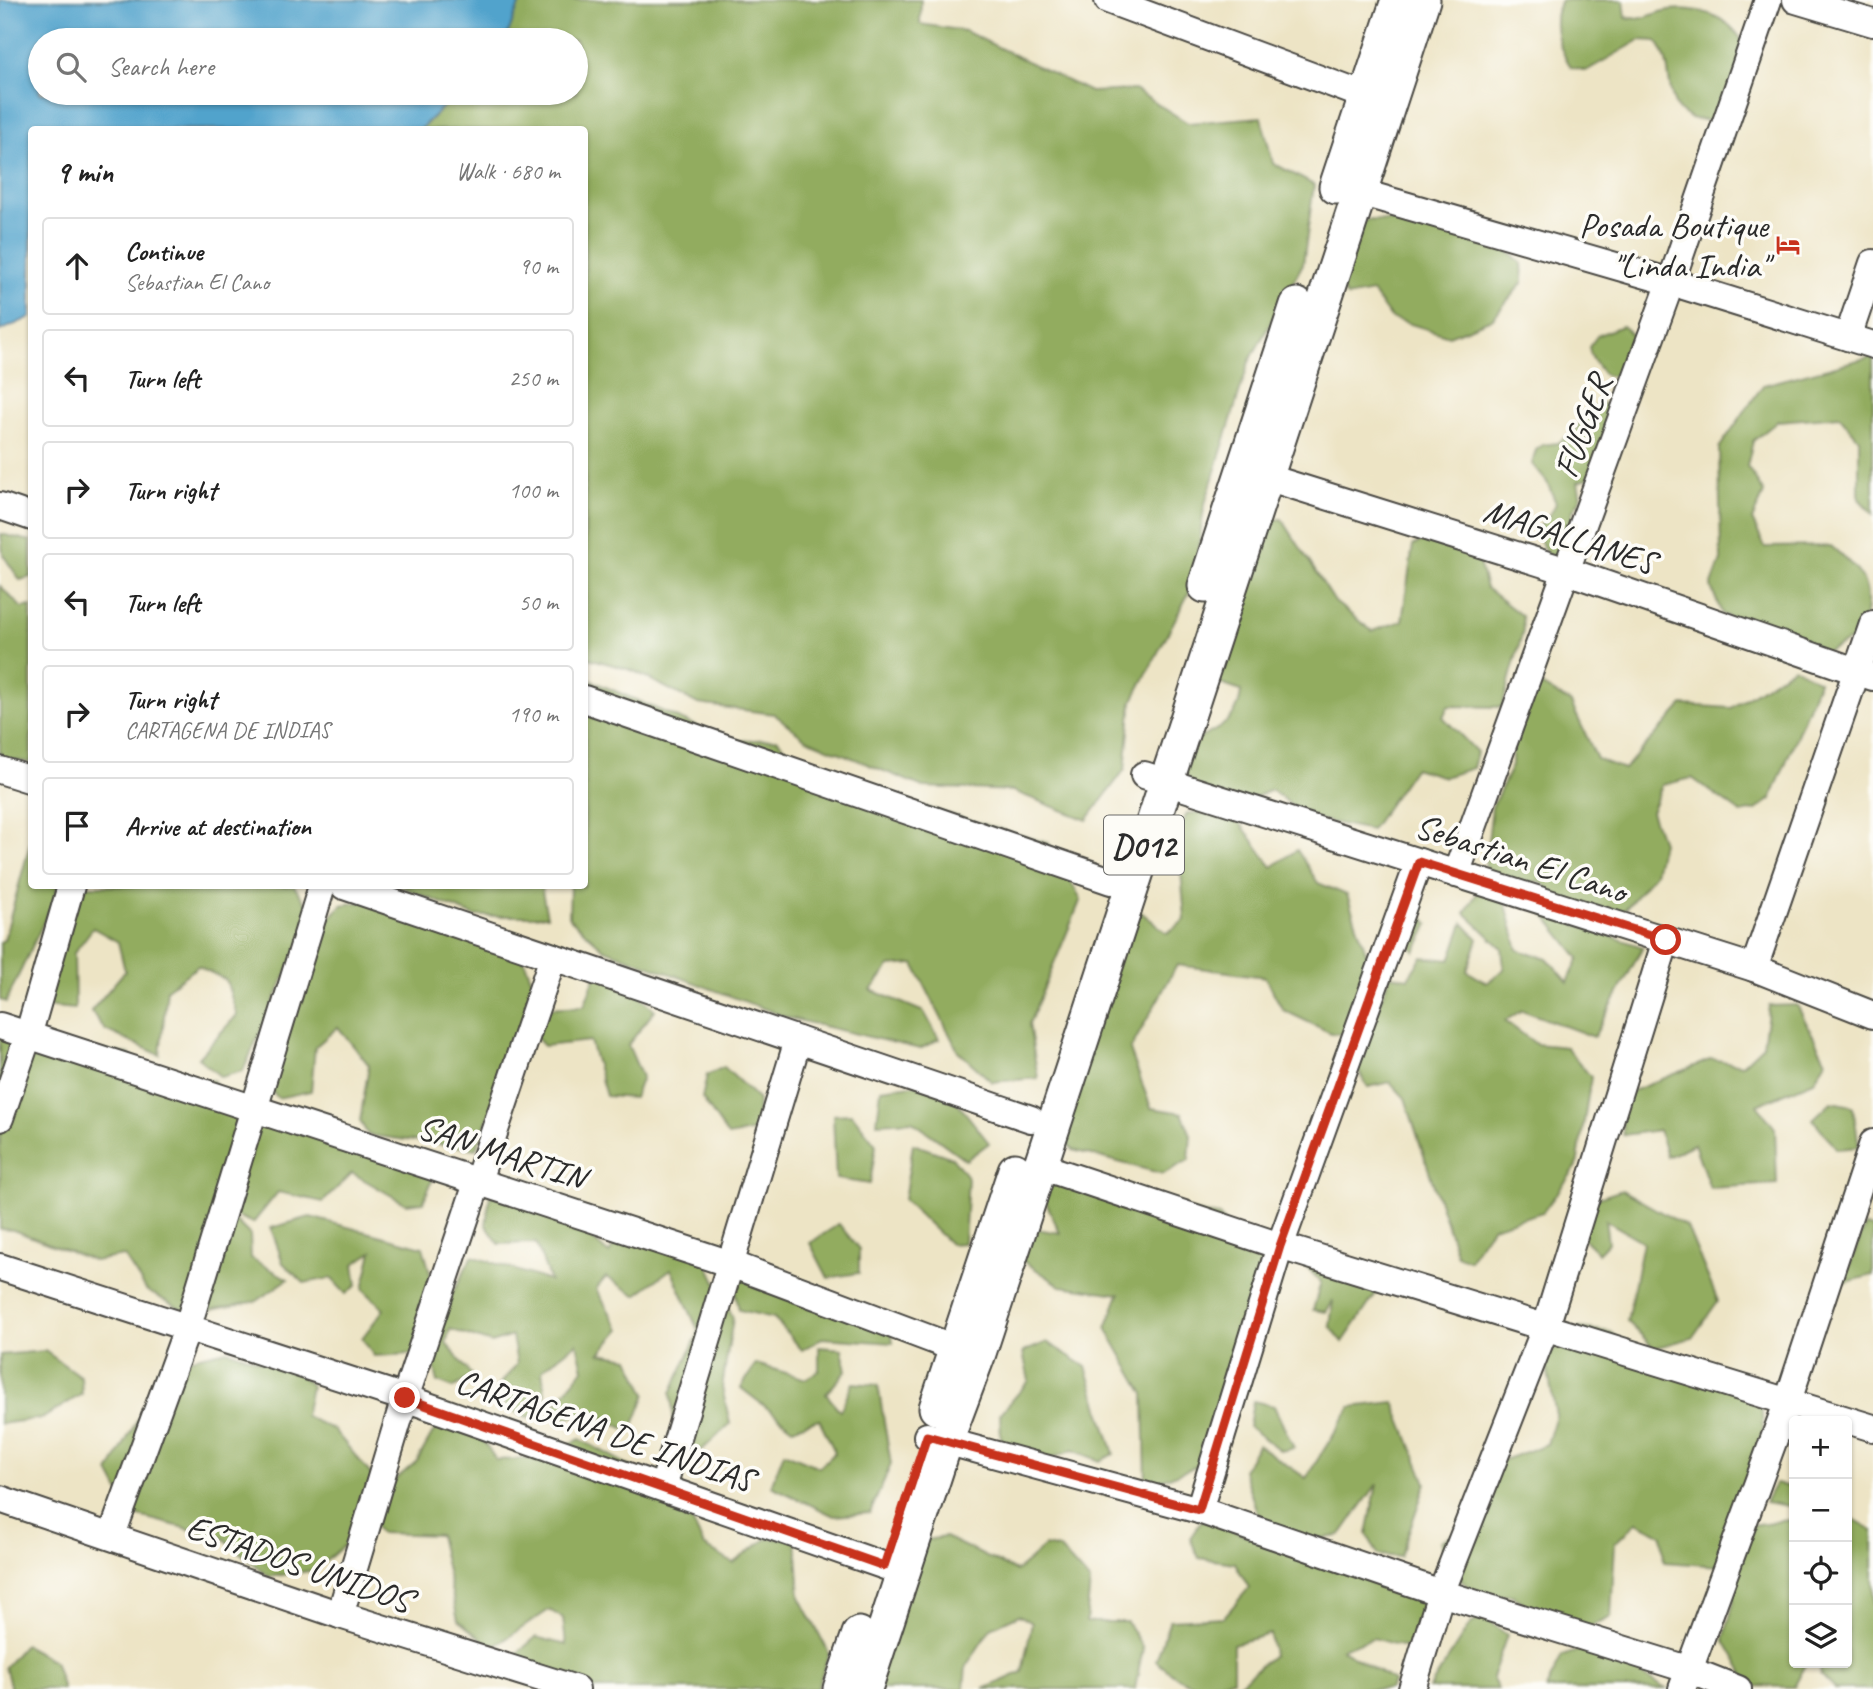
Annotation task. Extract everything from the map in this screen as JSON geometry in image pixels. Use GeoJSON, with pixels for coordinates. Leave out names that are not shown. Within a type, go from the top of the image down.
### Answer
{"type":"FeatureCollection","features":[{"type":"Feature","properties":{"kind":"main road","name":"D012"},"geometry":{"type":"LineString","coordinates":[[1377,100],[1398,0]]}},
{"type":"Feature","properties":{"kind":"main road","name":"D012"},"geometry":{"type":"LineString","coordinates":[[865,1689],[894,1570],[966,1353],[1040,1166],[1154,778],[1347,189],[1377,100],[1423,0]]}},
{"type":"Feature","properties":{"kind":"main road","name":"D012"},"geometry":{"type":"LineString","coordinates":[[966,1353],[1031,1119],[1111,881],[1154,778]]}},
{"type":"Feature","properties":{"kind":"main road","name":"D012"},"geometry":{"type":"LineString","coordinates":[[840,1689],[894,1570]]}},
{"type":"Feature","properties":{"kind":"street"},"geometry":{"type":"LineString","coordinates":[[1108,0],[1377,100]]}},
{"type":"Feature","properties":{"kind":"street","name":"FUGGER"},"geometry":{"type":"LineString","coordinates":[[1456,874],[1671,282],[1768,0]]}},
{"type":"Feature","properties":{"kind":"street"},"geometry":{"type":"LineString","coordinates":[[1796,0],[1873,23]]}},
{"type":"Feature","properties":{"kind":"street"},"geometry":{"type":"LineString","coordinates":[[1347,189],[1671,282],[1873,345]]}},
{"type":"Feature","properties":{"kind":"street"},"geometry":{"type":"LineString","coordinates":[[1848,337],[1873,263]]}},
{"type":"Feature","properties":{"kind":"street","name":"MAGALLANES"},"geometry":{"type":"LineString","coordinates":[[1254,473],[1567,570],[1865,674]]}},
{"type":"Feature","properties":{"kind":"street"},"geometry":{"type":"LineString","coordinates":[[0,506],[28,516]]}},
{"type":"Feature","properties":{"kind":"street"},"geometry":{"type":"LineString","coordinates":[[1754,968],[1865,674],[1873,624]]}},
{"type":"Feature","properties":{"kind":"street"},"geometry":{"type":"LineString","coordinates":[[588,700],[1111,881]]}},
{"type":"Feature","properties":{"kind":"street"},"geometry":{"type":"LineString","coordinates":[[0,770],[28,779]]}},
{"type":"Feature","properties":{"kind":"street","name":"Sebastian El Cano"},"geometry":{"type":"LineString","coordinates":[[1154,778],[1754,968],[1873,1015]]}},
{"type":"Feature","properties":{"kind":"street"},"geometry":{"type":"LineString","coordinates":[[1199,1510],[1280,1246],[1419,862]]}},
{"type":"Feature","properties":{"kind":"street"},"geometry":{"type":"LineString","coordinates":[[0,1118],[28,1036],[70,889]]}},
{"type":"Feature","properties":{"kind":"street"},"geometry":{"type":"LineString","coordinates":[[112,1535],[187,1329],[321,889]]}},
{"type":"Feature","properties":{"kind":"street"},"geometry":{"type":"LineString","coordinates":[[353,889],[1031,1119]]}},
{"type":"Feature","properties":{"kind":"street"},"geometry":{"type":"LineString","coordinates":[[1412,1689],[1441,1593],[1546,1326],[1666,940]]}},
{"type":"Feature","properties":{"kind":"street"},"geometry":{"type":"LineString","coordinates":[[340,1615],[405,1398],[553,957]]}},
{"type":"Feature","properties":{"kind":"street","name":"SAN MARTIN"},"geometry":{"type":"LineString","coordinates":[[0,1026],[731,1264],[966,1353]]}},
{"type":"Feature","properties":{"kind":"street"},"geometry":{"type":"LineString","coordinates":[[663,1487],[798,1040]]}},
{"type":"Feature","properties":{"kind":"street"},"geometry":{"type":"LineString","coordinates":[[1685,1679],[1788,1401],[1873,1143]]}},
{"type":"Feature","properties":{"kind":"street"},"geometry":{"type":"LineString","coordinates":[[1040,1166],[1280,1246],[1873,1428]]}},
{"type":"Feature","properties":{"kind":"street","name":"CARTAGENA DE INDIAS"},"geometry":{"type":"LineString","coordinates":[[0,1267],[405,1398],[894,1570]]}},
{"type":"Feature","properties":{"kind":"street"},"geometry":{"type":"LineString","coordinates":[[937,1439],[1199,1510],[1685,1679],[1738,1689]]}},
{"type":"Feature","properties":{"kind":"street","name":"ESTADOS UNIDOS"},"geometry":{"type":"LineString","coordinates":[[0,1499],[340,1615],[576,1689]]}},
{"type":"Feature","properties":{"kind":"green space"},"geometry":{"type":"Polygon","coordinates":[[[521,0],[921,0],[920,24],[965,31],[1090,92],[1135,90],[1188,123],[1261,117],[1273,163],[1314,185],[1303,264],[1249,362],[1204,507],[1194,583],[1132,702],[1125,769],[1087,820],[1013,791],[923,787],[806,739],[774,714],[698,704],[634,671],[588,658],[588,126],[424,126],[445,105],[588,105],[588,28],[510,28],[521,0]]]}},
{"type":"Feature","properties":{"kind":"green space"},"geometry":{"type":"Polygon","coordinates":[[[1561,0],[1624,0],[1626,17],[1633,18],[1680,9],[1703,12],[1724,21],[1733,28],[1746,48],[1718,120],[1697,120],[1684,114],[1676,106],[1663,53],[1656,41],[1640,40],[1586,71],[1571,67],[1557,34],[1556,17],[1561,0]]]}},
{"type":"Feature","properties":{"kind":"green space"},"geometry":{"type":"Polygon","coordinates":[[[1365,220],[1478,223],[1522,264],[1523,282],[1492,319],[1449,336],[1391,318],[1372,292],[1347,297],[1332,272],[1365,220]]]}},
{"type":"Feature","properties":{"kind":"green space"},"geometry":{"type":"Polygon","coordinates":[[[1622,326],[1639,340],[1640,355],[1620,374],[1610,376],[1604,374],[1595,363],[1589,347],[1598,335],[1622,326]]]}},
{"type":"Feature","properties":{"kind":"green space"},"geometry":{"type":"Polygon","coordinates":[[[1873,356],[1873,514],[1859,499],[1859,439],[1840,416],[1778,421],[1753,441],[1747,466],[1764,493],[1752,520],[1765,547],[1831,546],[1853,566],[1864,584],[1867,604],[1862,635],[1819,655],[1722,614],[1711,587],[1721,560],[1719,448],[1763,385],[1873,356]]]}},
{"type":"Feature","properties":{"kind":"green space"},"geometry":{"type":"Polygon","coordinates":[[[1604,403],[1613,419],[1592,477],[1578,482],[1581,498],[1572,512],[1575,535],[1567,558],[1547,555],[1541,543],[1539,528],[1556,503],[1547,482],[1532,464],[1536,450],[1542,445],[1558,443],[1576,430],[1583,413],[1604,403]]]}},
{"type":"Feature","properties":{"kind":"green space"},"geometry":{"type":"Polygon","coordinates":[[[1282,519],[1335,602],[1372,631],[1402,621],[1413,545],[1443,534],[1474,544],[1486,588],[1522,616],[1523,631],[1502,707],[1448,706],[1443,717],[1477,752],[1473,768],[1444,777],[1414,768],[1371,830],[1309,818],[1271,790],[1243,803],[1187,786],[1180,746],[1220,727],[1239,703],[1241,691],[1212,681],[1253,521],[1282,519]]]}},
{"type":"Feature","properties":{"kind":"green space"},"geometry":{"type":"Polygon","coordinates":[[[1,534],[28,540],[28,578],[20,580],[3,555],[1,534]]]}},
{"type":"Feature","properties":{"kind":"green space"},"geometry":{"type":"Polygon","coordinates":[[[0,586],[22,608],[28,607],[28,762],[0,757],[0,586]]]}},
{"type":"Feature","properties":{"kind":"green space"},"geometry":{"type":"Polygon","coordinates":[[[1794,667],[1819,681],[1771,799],[1756,810],[1741,813],[1692,778],[1662,785],[1651,812],[1662,842],[1655,873],[1619,917],[1589,921],[1539,881],[1508,886],[1485,867],[1492,807],[1512,766],[1512,720],[1541,685],[1571,703],[1597,759],[1624,769],[1683,705],[1731,708],[1794,667]]]}},
{"type":"Feature","properties":{"kind":"green space"},"geometry":{"type":"Polygon","coordinates":[[[588,679],[731,741],[777,739],[800,764],[846,784],[1048,843],[1081,899],[1029,1024],[1038,1078],[992,1082],[958,1051],[914,964],[890,966],[871,990],[924,1012],[939,1039],[920,1049],[789,1018],[604,949],[569,918],[570,889],[588,889],[588,679]]]}},
{"type":"Feature","properties":{"kind":"green space"},"geometry":{"type":"Polygon","coordinates":[[[1187,813],[1233,813],[1272,867],[1297,850],[1318,883],[1347,895],[1372,970],[1355,1036],[1331,1033],[1283,1010],[1265,977],[1177,965],[1130,1050],[1151,1108],[1182,1113],[1191,1135],[1189,1160],[1163,1174],[1073,1150],[1049,1123],[1132,905],[1167,933],[1185,920],[1178,833],[1187,813]]]}},
{"type":"Feature","properties":{"kind":"green space"},"geometry":{"type":"Polygon","coordinates":[[[28,851],[28,889],[57,889],[56,896],[6,1002],[0,1000],[0,942],[4,940],[28,851]]]}},
{"type":"Feature","properties":{"kind":"green space"},"geometry":{"type":"Polygon","coordinates":[[[1480,888],[1502,889],[1518,950],[1547,958],[1568,982],[1579,958],[1543,913],[1643,947],[1594,1037],[1522,1010],[1505,1021],[1536,1044],[1566,1047],[1591,1077],[1577,1166],[1543,1212],[1492,1227],[1469,1260],[1457,1256],[1405,1098],[1390,1082],[1368,1087],[1356,1067],[1390,975],[1408,978],[1422,957],[1450,960],[1463,923],[1478,939],[1467,971],[1487,983],[1504,969],[1502,948],[1465,913],[1480,888]]]}},
{"type":"Feature","properties":{"kind":"green space"},"geometry":{"type":"Polygon","coordinates":[[[68,889],[296,889],[313,913],[243,1071],[221,1077],[198,1058],[237,1015],[226,980],[198,966],[167,989],[160,1055],[105,1030],[91,1011],[125,971],[118,942],[93,928],[74,953],[75,1009],[43,1006],[68,889]]]}},
{"type":"Feature","properties":{"kind":"green space"},"geometry":{"type":"Polygon","coordinates":[[[407,889],[542,889],[547,916],[475,916],[407,889]]]}},
{"type":"Feature","properties":{"kind":"green space"},"geometry":{"type":"Polygon","coordinates":[[[366,901],[521,953],[537,992],[476,1149],[368,1135],[360,1121],[369,1065],[338,1027],[315,1047],[311,1091],[278,1098],[256,1075],[311,937],[342,905],[366,901]]]}},
{"type":"Feature","properties":{"kind":"green space"},"geometry":{"type":"Polygon","coordinates":[[[1412,903],[1429,924],[1415,952],[1392,923],[1412,903]]]}},
{"type":"Feature","properties":{"kind":"green space"},"geometry":{"type":"Polygon","coordinates":[[[597,971],[620,977],[655,1010],[628,1045],[642,1077],[634,1098],[606,1096],[590,1041],[544,1046],[534,1035],[546,1008],[584,1006],[597,971]]]}},
{"type":"Feature","properties":{"kind":"green space"},"geometry":{"type":"Polygon","coordinates":[[[1797,1005],[1826,1061],[1814,1081],[1757,1105],[1775,1128],[1777,1184],[1710,1188],[1694,1144],[1667,1157],[1659,1130],[1623,1135],[1620,1096],[1712,1059],[1742,1065],[1763,1045],[1769,1006],[1797,1005]]]}},
{"type":"Feature","properties":{"kind":"green space"},"geometry":{"type":"Polygon","coordinates":[[[0,1016],[50,1043],[129,1054],[168,1088],[213,1080],[243,1124],[296,1116],[435,1174],[423,1202],[406,1204],[352,1173],[323,1202],[278,1192],[253,1223],[227,1212],[250,1235],[251,1258],[288,1279],[257,1301],[190,1314],[147,1291],[124,1256],[94,1261],[13,1230],[0,1229],[0,1016]]]}},
{"type":"Feature","properties":{"kind":"green space"},"geometry":{"type":"Polygon","coordinates":[[[724,1067],[758,1099],[757,1131],[728,1136],[702,1098],[707,1075],[724,1067]]]}},
{"type":"Feature","properties":{"kind":"green space"},"geometry":{"type":"Polygon","coordinates":[[[928,1083],[950,1093],[989,1143],[966,1160],[912,1121],[877,1123],[881,1089],[928,1083]]]}},
{"type":"Feature","properties":{"kind":"green space"},"geometry":{"type":"Polygon","coordinates":[[[1831,1102],[1853,1106],[1859,1147],[1837,1149],[1813,1119],[1831,1102]]]}},
{"type":"Feature","properties":{"kind":"green space"},"geometry":{"type":"Polygon","coordinates":[[[852,1114],[876,1145],[870,1184],[836,1179],[833,1115],[852,1114]]]}},
{"type":"Feature","properties":{"kind":"green space"},"geometry":{"type":"Polygon","coordinates":[[[913,1144],[953,1158],[968,1178],[964,1243],[950,1244],[904,1200],[913,1144]]]}},
{"type":"Feature","properties":{"kind":"green space"},"geometry":{"type":"Polygon","coordinates":[[[1036,1180],[1219,1216],[1262,1261],[1200,1465],[1146,1486],[1144,1394],[1106,1328],[1119,1294],[1061,1286],[1010,1252],[1018,1226],[1060,1233],[1036,1180]]]}},
{"type":"Feature","properties":{"kind":"green space"},"geometry":{"type":"Polygon","coordinates":[[[1622,1190],[1687,1227],[1718,1301],[1692,1338],[1654,1348],[1627,1321],[1643,1242],[1605,1220],[1608,1243],[1598,1253],[1573,1229],[1586,1202],[1622,1190]]]}},
{"type":"Feature","properties":{"kind":"green space"},"geometry":{"type":"Polygon","coordinates":[[[490,1195],[600,1219],[592,1239],[609,1254],[627,1222],[701,1249],[733,1318],[722,1387],[730,1424],[702,1450],[688,1454],[675,1437],[671,1393],[699,1332],[671,1269],[636,1295],[606,1277],[596,1289],[620,1330],[600,1353],[629,1358],[646,1394],[631,1432],[591,1411],[564,1419],[553,1408],[583,1369],[577,1343],[542,1370],[546,1401],[530,1418],[508,1409],[498,1387],[517,1364],[512,1336],[491,1343],[450,1329],[446,1343],[472,1376],[453,1388],[438,1382],[428,1340],[472,1256],[550,1281],[536,1243],[499,1244],[486,1225],[490,1195]]]}},
{"type":"Feature","properties":{"kind":"green space"},"geometry":{"type":"Polygon","coordinates":[[[310,1217],[423,1247],[440,1309],[413,1354],[374,1356],[362,1338],[384,1309],[363,1289],[372,1252],[354,1264],[357,1285],[346,1294],[331,1278],[304,1283],[283,1263],[271,1228],[310,1217]]]}},
{"type":"Feature","properties":{"kind":"green space"},"geometry":{"type":"Polygon","coordinates":[[[839,1224],[859,1249],[859,1273],[828,1278],[810,1243],[839,1224]]]}},
{"type":"Feature","properties":{"kind":"green space"},"geometry":{"type":"Polygon","coordinates":[[[1865,1226],[1873,1228],[1873,1275],[1843,1283],[1865,1226]]]}},
{"type":"Feature","properties":{"kind":"green space"},"geometry":{"type":"Polygon","coordinates":[[[1301,1261],[1343,1272],[1377,1292],[1343,1342],[1330,1326],[1333,1301],[1326,1312],[1313,1310],[1321,1282],[1301,1261]]]}},
{"type":"Feature","properties":{"kind":"green space"},"geometry":{"type":"Polygon","coordinates":[[[786,1272],[804,1306],[890,1321],[893,1343],[822,1338],[802,1350],[774,1318],[739,1310],[733,1281],[786,1272]]]}},
{"type":"Feature","properties":{"kind":"green space"},"geometry":{"type":"Polygon","coordinates":[[[1580,1328],[1611,1332],[1649,1364],[1741,1374],[1761,1399],[1763,1430],[1720,1566],[1664,1562],[1662,1535],[1637,1522],[1615,1543],[1611,1616],[1572,1636],[1512,1595],[1481,1598],[1450,1570],[1440,1541],[1474,1522],[1492,1464],[1547,1444],[1556,1415],[1545,1357],[1580,1328]]]}},
{"type":"Feature","properties":{"kind":"green space"},"geometry":{"type":"Polygon","coordinates":[[[1047,1342],[1086,1367],[1114,1454],[1100,1461],[1073,1450],[1045,1461],[1001,1441],[1000,1414],[1029,1381],[1023,1352],[1047,1342]]]}},
{"type":"Feature","properties":{"kind":"green space"},"geometry":{"type":"Polygon","coordinates":[[[819,1347],[842,1349],[846,1371],[826,1394],[840,1411],[853,1383],[878,1385],[891,1464],[870,1513],[834,1516],[771,1486],[784,1452],[819,1467],[835,1452],[819,1419],[793,1428],[741,1388],[756,1364],[806,1379],[819,1370],[819,1347]]]}},
{"type":"Feature","properties":{"kind":"green space"},"geometry":{"type":"Polygon","coordinates":[[[227,1350],[300,1374],[311,1386],[305,1416],[334,1430],[374,1478],[352,1538],[316,1570],[269,1577],[223,1538],[131,1514],[109,1472],[168,1363],[227,1350]]]}},
{"type":"Feature","properties":{"kind":"green space"},"geometry":{"type":"Polygon","coordinates":[[[45,1351],[81,1377],[82,1394],[43,1418],[0,1424],[0,1355],[45,1351]]]}},
{"type":"Feature","properties":{"kind":"green space"},"geometry":{"type":"Polygon","coordinates":[[[1253,1401],[1274,1406],[1294,1448],[1281,1451],[1249,1427],[1253,1401]]]}},
{"type":"Feature","properties":{"kind":"green space"},"geometry":{"type":"Polygon","coordinates":[[[1394,1402],[1426,1483],[1400,1557],[1378,1555],[1367,1534],[1377,1484],[1340,1536],[1308,1540],[1259,1518],[1243,1470],[1258,1445],[1306,1478],[1351,1407],[1394,1402]]]}},
{"type":"Feature","properties":{"kind":"green space"},"geometry":{"type":"Polygon","coordinates":[[[439,1422],[471,1422],[496,1460],[540,1458],[580,1439],[678,1492],[704,1546],[733,1563],[766,1539],[796,1538],[800,1597],[829,1653],[817,1689],[544,1689],[531,1681],[515,1655],[536,1637],[566,1645],[563,1618],[549,1610],[492,1648],[458,1620],[439,1535],[380,1533],[371,1521],[381,1492],[417,1461],[439,1422]]]}},
{"type":"Feature","properties":{"kind":"green space"},"geometry":{"type":"Polygon","coordinates":[[[1775,1484],[1789,1486],[1789,1506],[1765,1502],[1775,1484]]]}},
{"type":"Feature","properties":{"kind":"green space"},"geometry":{"type":"Polygon","coordinates":[[[1852,1518],[1873,1530],[1873,1689],[1835,1689],[1820,1674],[1819,1668],[1852,1668],[1852,1518]]]}},
{"type":"Feature","properties":{"kind":"green space"},"geometry":{"type":"Polygon","coordinates":[[[1202,1520],[1418,1595],[1434,1632],[1422,1652],[1373,1638],[1341,1649],[1394,1681],[1389,1689],[1233,1689],[1273,1655],[1270,1634],[1233,1644],[1233,1679],[1199,1685],[1184,1681],[1156,1661],[1170,1620],[1224,1617],[1249,1588],[1235,1563],[1199,1558],[1190,1538],[1202,1520]]]}},
{"type":"Feature","properties":{"kind":"green space"},"geometry":{"type":"Polygon","coordinates":[[[1789,1520],[1789,1668],[1804,1668],[1794,1687],[1751,1686],[1724,1639],[1734,1601],[1721,1577],[1750,1525],[1789,1520]]]}},
{"type":"Feature","properties":{"kind":"green space"},"geometry":{"type":"Polygon","coordinates":[[[945,1537],[1016,1571],[1045,1546],[1060,1549],[1090,1582],[1086,1622],[1127,1622],[1143,1648],[1135,1689],[984,1689],[1022,1672],[1032,1623],[1019,1615],[991,1628],[966,1666],[964,1689],[870,1689],[906,1543],[945,1537]]]}},
{"type":"Feature","properties":{"kind":"green space"},"geometry":{"type":"Polygon","coordinates":[[[1484,1617],[1507,1635],[1492,1678],[1498,1689],[1429,1689],[1470,1624],[1484,1617]]]}},
{"type":"Feature","properties":{"kind":"green space"},"geometry":{"type":"Polygon","coordinates":[[[24,1645],[54,1661],[63,1689],[11,1689],[5,1667],[24,1645]]]}},
{"type":"Feature","properties":{"kind":"green space"},"geometry":{"type":"Polygon","coordinates":[[[1591,1646],[1666,1689],[1546,1689],[1562,1656],[1591,1646]]]}},
{"type":"Feature","properties":{"kind":"water"},"geometry":{"type":"Polygon","coordinates":[[[0,0],[521,0],[510,28],[28,28],[28,105],[445,105],[423,126],[28,126],[28,318],[0,331],[0,0]]]}},
{"type":"Feature","properties":{"kind":"place","name":"Posada Boutique \"Linda India\""},"geometry":{"type":"Point","coordinates":[1788,245]}},
{"type":"Feature","properties":{"kind":"route"},"geometry":{"type":"LineString","coordinates":[[405,1398],[884,1566],[927,1436],[1199,1510],[1280,1246],[1419,862],[1666,940]]}}]}
